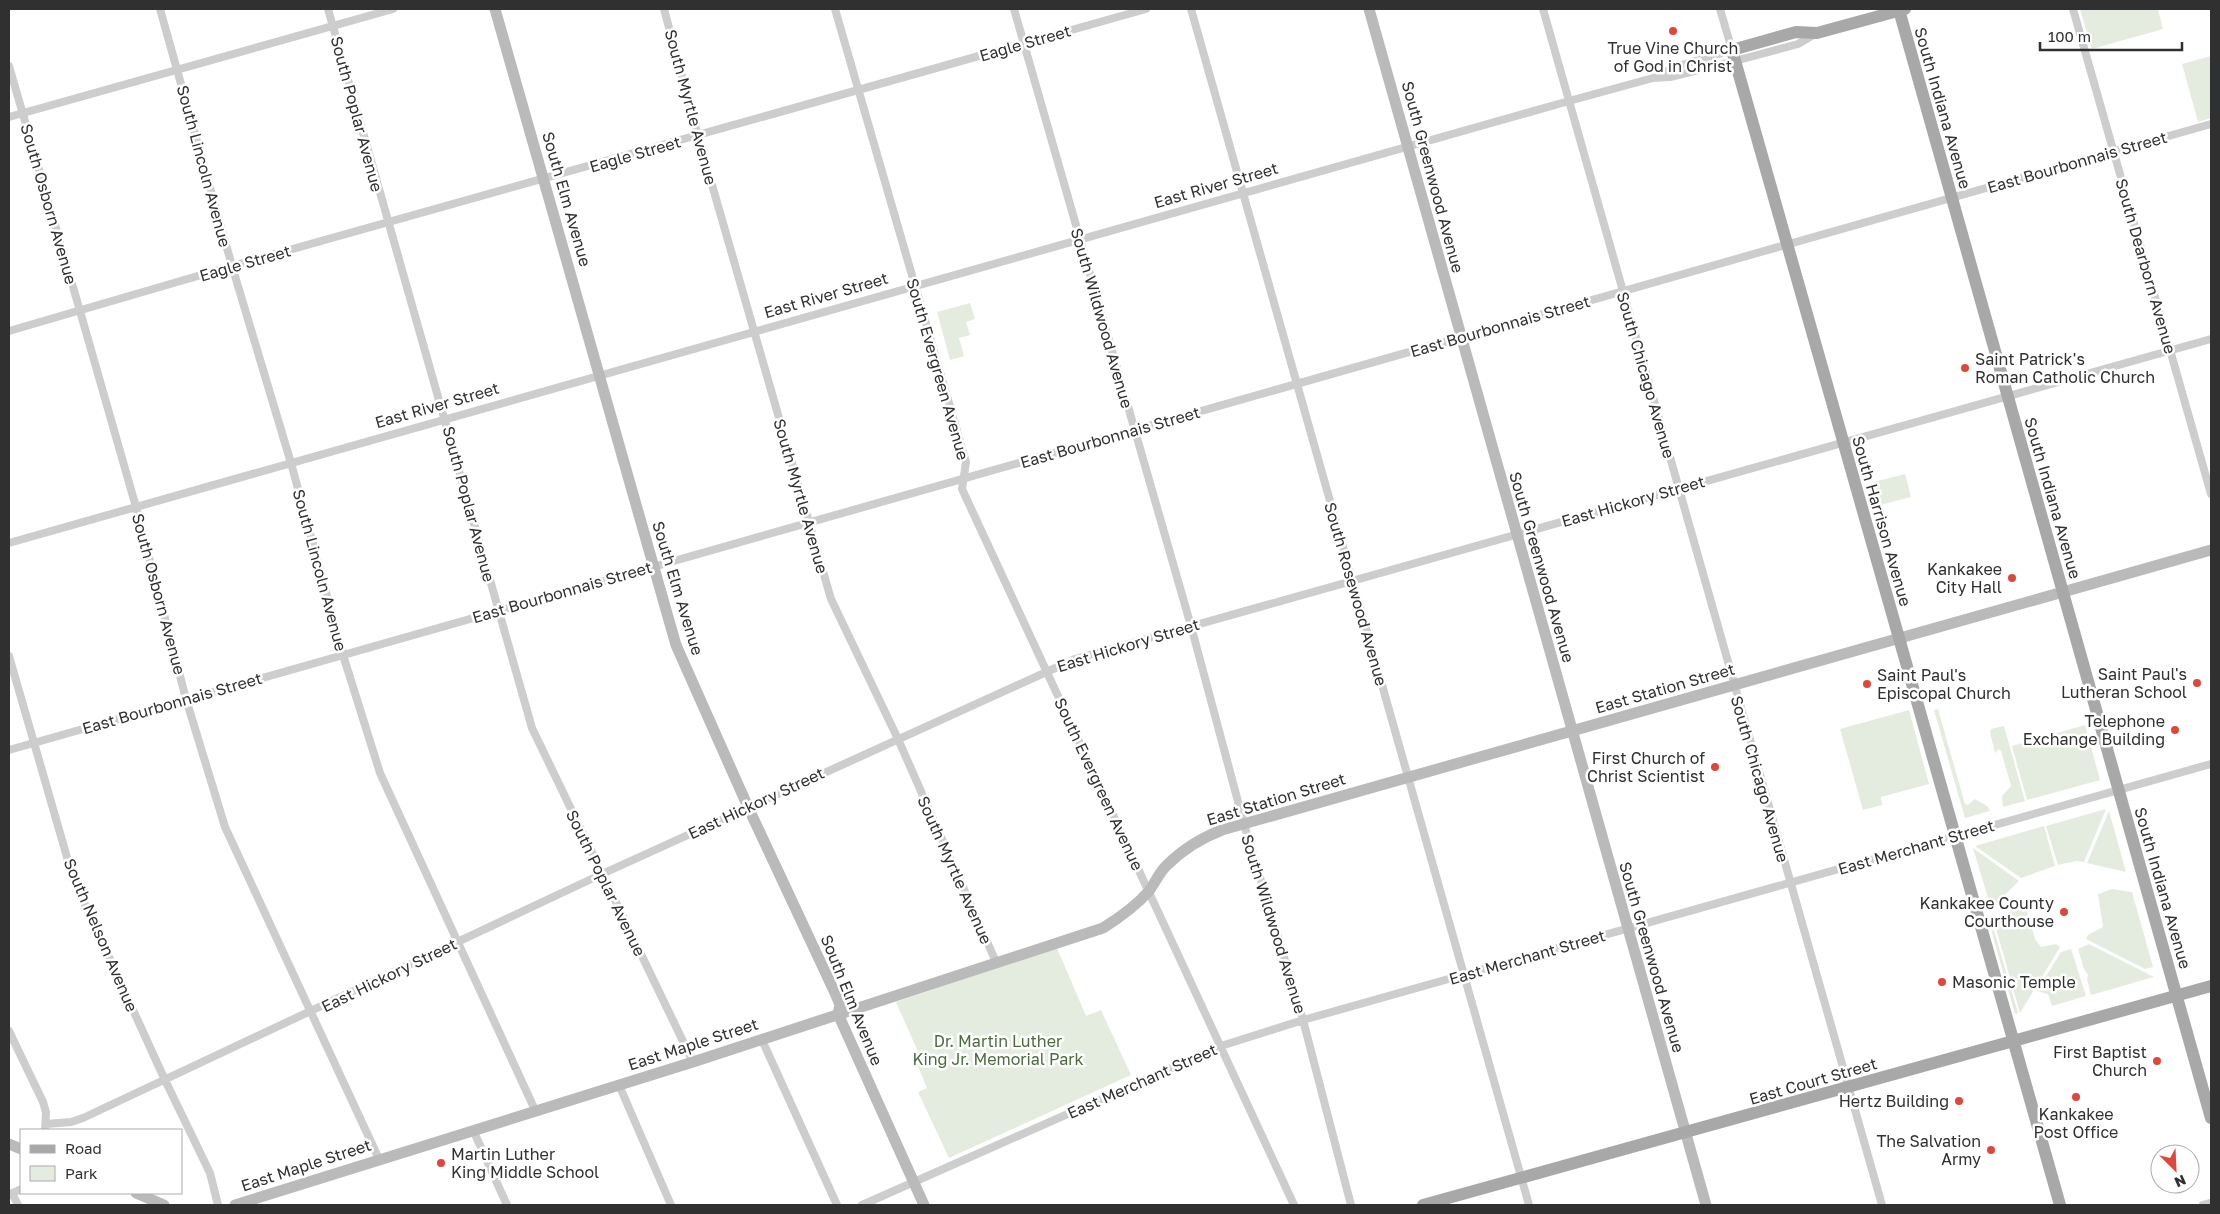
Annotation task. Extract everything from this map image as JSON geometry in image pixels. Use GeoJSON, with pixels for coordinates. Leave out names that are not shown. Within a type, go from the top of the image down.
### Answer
{"type":"FeatureCollection","features":[{"type":"Feature","properties":{"kind":"main road","name":"East River Street"},"geometry":{"type":"LineString","coordinates":[[1734,56],[1796,32],[1817,33],[1901,9]]}},
{"type":"Feature","properties":{"kind":"main road","name":"South Indiana Avenue"},"geometry":{"type":"LineString","coordinates":[[1901,9],[2007,396],[2211,1118]]}},
{"type":"Feature","properties":{"kind":"main road","name":"South Harrison Avenue"},"geometry":{"type":"LineString","coordinates":[[1734,56],[1954,837],[2060,1205]]}},
{"type":"Feature","properties":{"kind":"main road","name":"East Court Street"},"geometry":{"type":"LineString","coordinates":[[1423,1205],[2211,986]]}},
{"type":"Feature","properties":{"kind":"street","name":"South Lincoln Avenue"},"geometry":{"type":"LineString","coordinates":[[160,9],[232,266],[291,463],[343,655],[380,773],[456,942],[535,1110]]}},
{"type":"Feature","properties":{"kind":"street","name":"South Poplar Avenue"},"geometry":{"type":"LineString","coordinates":[[328,9],[532,728],[693,1062]]}},
{"type":"Feature","properties":{"kind":"street"},"geometry":{"type":"LineString","coordinates":[[9,117],[393,9]]}},
{"type":"Feature","properties":{"kind":"street","name":"South Elm Avenue"},"geometry":{"type":"LineString","coordinates":[[495,9],[545,179],[652,567],[676,645],[748,807],[840,1005],[838,1014],[924,1205]]}},
{"type":"Feature","properties":{"kind":"street","name":"South Myrtle Avenue"},"geometry":{"type":"LineString","coordinates":[[664,9],[698,136],[831,599],[898,738],[996,962]]}},
{"type":"Feature","properties":{"kind":"street","name":"South Evergreen Avenue"},"geometry":{"type":"LineString","coordinates":[[835,9],[966,462],[962,489],[1294,1205]]}},
{"type":"Feature","properties":{"kind":"street","name":"South Wildwood Avenue"},"geometry":{"type":"LineString","coordinates":[[1014,9],[1191,626],[1244,824],[1303,1020],[1351,1205]]}},
{"type":"Feature","properties":{"kind":"street","name":"Eagle Street"},"geometry":{"type":"LineString","coordinates":[[9,331],[232,266],[388,224],[1146,9]]}},
{"type":"Feature","properties":{"kind":"street","name":"South Rosewood Avenue"},"geometry":{"type":"LineString","coordinates":[[1190,9],[1529,1205]]}},
{"type":"Feature","properties":{"kind":"street","name":"South Greenwood Avenue"},"geometry":{"type":"LineString","coordinates":[[1369,9],[1706,1205]]}},
{"type":"Feature","properties":{"kind":"street","name":"South Chicago Avenue"},"geometry":{"type":"LineString","coordinates":[[1543,9],[1847,1088],[1882,1205]]}},
{"type":"Feature","properties":{"kind":"street","name":"South Harrison Avenue"},"geometry":{"type":"LineString","coordinates":[[1720,9],[1734,56]]}},
{"type":"Feature","properties":{"kind":"street","name":"South Dearborn Avenue"},"geometry":{"type":"LineString","coordinates":[[2073,9],[2211,494]]}},
{"type":"Feature","properties":{"kind":"street","name":"East River Street"},"geometry":{"type":"LineString","coordinates":[[9,543],[1569,100],[1653,78],[1675,67],[1734,56]]}},
{"type":"Feature","properties":{"kind":"street","name":"South Osborn Avenue"},"geometry":{"type":"LineString","coordinates":[[9,66],[136,507],[186,699],[224,827],[380,1159]]}},
{"type":"Feature","properties":{"kind":"street","name":"East Bourbonnais Street"},"geometry":{"type":"LineString","coordinates":[[9,750],[2211,124]]}},
{"type":"Feature","properties":{"kind":"street","name":"East Hickory Street"},"geometry":{"type":"LineString","coordinates":[[45,1127],[83,1118],[164,1078],[312,1012],[602,874],[1075,658],[2211,338]]}},
{"type":"Feature","properties":{"kind":"street","name":"East Station Street"},"geometry":{"type":"LineString","coordinates":[[1149,891],[1164,867],[1190,846],[1206,837],[1244,824],[2211,550]]}},
{"type":"Feature","properties":{"kind":"street","name":"South Nelson Avenue"},"geometry":{"type":"LineString","coordinates":[[9,656],[73,878],[164,1078],[210,1173],[218,1205]]}},
{"type":"Feature","properties":{"kind":"street","name":"East Merchant Street"},"geometry":{"type":"LineString","coordinates":[[862,1205],[1220,1046],[1303,1020],[2211,764]]}},
{"type":"Feature","properties":{"kind":"street","name":"East Maple Street"},"geometry":{"type":"LineString","coordinates":[[235,1205],[762,1040],[1103,928],[1119,918],[1149,891]]}},
{"type":"Feature","properties":{"kind":"street"},"geometry":{"type":"LineString","coordinates":[[9,1031],[43,1102],[45,1127]]}},
{"type":"Feature","properties":{"kind":"street"},"geometry":{"type":"LineString","coordinates":[[762,1040],[836,1205]]}},
{"type":"Feature","properties":{"kind":"street"},"geometry":{"type":"LineString","coordinates":[[618,1085],[671,1205]]}},
{"type":"Feature","properties":{"kind":"street"},"geometry":{"type":"LineString","coordinates":[[473,1130],[507,1205]]}},
{"type":"Feature","properties":{"kind":"street"},"geometry":{"type":"LineString","coordinates":[[11,1194],[18,1205]]}},
{"type":"Feature","properties":{"kind":"street"},"geometry":{"type":"LineString","coordinates":[[138,1194],[164,1205]]}},
{"type":"Feature","properties":{"kind":"street"},"geometry":{"type":"LineString","coordinates":[[2203,1205],[2211,1203]]}},
{"type":"Feature","properties":{"kind":"green space"},"geometry":{"type":"Polygon","coordinates":[[[2080,9],[2158,9],[2163,29],[2092,49],[2080,9]]]}},
{"type":"Feature","properties":{"kind":"green space"},"geometry":{"type":"Polygon","coordinates":[[[2211,56],[2211,118],[2198,122],[2182,64],[2211,56]]]}},
{"type":"Feature","properties":{"kind":"green space"},"geometry":{"type":"Polygon","coordinates":[[[970,303],[975,319],[966,322],[970,335],[959,338],[964,356],[950,360],[937,312],[970,303]]]}},
{"type":"Feature","properties":{"kind":"green space"},"geometry":{"type":"Polygon","coordinates":[[[1905,474],[1911,497],[1880,505],[1874,482],[1905,474]]]}},
{"type":"Feature","properties":{"kind":"green space"},"geometry":{"type":"Polygon","coordinates":[[[1938,709],[1965,804],[1968,805],[1975,799],[1987,806],[1990,811],[1965,818],[1934,710],[1938,709]]]}},
{"type":"Feature","properties":{"kind":"green space"},"geometry":{"type":"Polygon","coordinates":[[[1909,710],[1929,784],[1881,797],[1882,805],[1863,810],[1840,729],[1909,710]]]}},
{"type":"Feature","properties":{"kind":"green space"},"geometry":{"type":"Polygon","coordinates":[[[2085,725],[2100,780],[2027,800],[2012,746],[2085,725]]]}},
{"type":"Feature","properties":{"kind":"green space"},"geometry":{"type":"Polygon","coordinates":[[[2004,726],[2025,801],[2003,807],[2002,796],[2011,786],[2001,751],[1999,749],[1995,753],[1990,732],[1991,729],[2004,726]]]}},
{"type":"Feature","properties":{"kind":"green space"},"geometry":{"type":"Polygon","coordinates":[[[2106,809],[2084,862],[2076,861],[2058,865],[2046,826],[2106,809]]]}},
{"type":"Feature","properties":{"kind":"green space"},"geometry":{"type":"Polygon","coordinates":[[[2109,811],[2126,872],[2087,863],[2109,811]]]}},
{"type":"Feature","properties":{"kind":"green space"},"geometry":{"type":"Polygon","coordinates":[[[2044,826],[2055,866],[2021,878],[1975,846],[2044,826]]]}},
{"type":"Feature","properties":{"kind":"green space"},"geometry":{"type":"Polygon","coordinates":[[[1973,848],[2019,881],[1991,908],[1973,848]]]}},
{"type":"Feature","properties":{"kind":"green space"},"geometry":{"type":"Polygon","coordinates":[[[2112,889],[2132,892],[2153,967],[2145,969],[2086,939],[2088,935],[2103,927],[2098,894],[2112,889]]]}},
{"type":"Feature","properties":{"kind":"green space"},"geometry":{"type":"Polygon","coordinates":[[[2024,900],[2035,939],[2041,947],[2056,944],[2060,947],[2020,1013],[1995,925],[2024,900]]]}},
{"type":"Feature","properties":{"kind":"green space"},"geometry":{"type":"Polygon","coordinates":[[[1993,927],[2018,1013],[2015,1014],[1992,933],[1993,927]]]}},
{"type":"Feature","properties":{"kind":"green space"},"geometry":{"type":"Polygon","coordinates":[[[2089,944],[2154,977],[2091,995],[2087,979],[2088,975],[2084,969],[2078,949],[2089,944]]]}},
{"type":"Feature","properties":{"kind":"green space","name":"Dr. Martin Luther King Jr. Memorial Park"},"geometry":{"type":"Polygon","coordinates":[[[1057,948],[1086,1016],[1101,1010],[1131,1075],[949,1158],[918,1092],[927,1088],[914,1057],[919,1054],[896,1002],[1057,948]]]}},
{"type":"Feature","properties":{"kind":"green space"},"geometry":{"type":"Polygon","coordinates":[[[2071,949],[2086,996],[2052,1006],[2048,994],[2037,991],[2061,952],[2071,949]]]}},
{"type":"Feature","properties":{"kind":"place","name":"True Vine Church of God in Christ"},"geometry":{"type":"Point","coordinates":[1673,31]}},
{"type":"Feature","properties":{"kind":"place","name":"Saint Patrick's Roman Catholic Church"},"geometry":{"type":"Point","coordinates":[1965,368]}},
{"type":"Feature","properties":{"kind":"place","name":"Kankakee City Hall"},"geometry":{"type":"Point","coordinates":[2012,578]}},
{"type":"Feature","properties":{"kind":"place","name":"Saint Paul's Lutheran School"},"geometry":{"type":"Point","coordinates":[2197,683]}},
{"type":"Feature","properties":{"kind":"place","name":"Saint Paul's Episcopal Church"},"geometry":{"type":"Point","coordinates":[1867,684]}},
{"type":"Feature","properties":{"kind":"place","name":"Telephone Exchange Building"},"geometry":{"type":"Point","coordinates":[2175,730]}},
{"type":"Feature","properties":{"kind":"place","name":"First Church of Christ Scientist"},"geometry":{"type":"Point","coordinates":[1715,767]}},
{"type":"Feature","properties":{"kind":"place","name":"Kankakee County Courthouse"},"geometry":{"type":"Point","coordinates":[2064,912]}},
{"type":"Feature","properties":{"kind":"place","name":"Masonic Temple"},"geometry":{"type":"Point","coordinates":[1942,982]}},
{"type":"Feature","properties":{"kind":"place","name":"First Baptist Church"},"geometry":{"type":"Point","coordinates":[2157,1061]}},
{"type":"Feature","properties":{"kind":"place","name":"Kankakee Post Office"},"geometry":{"type":"Point","coordinates":[2076,1097]}},
{"type":"Feature","properties":{"kind":"place","name":"Hertz Building"},"geometry":{"type":"Point","coordinates":[1959,1101]}},
{"type":"Feature","properties":{"kind":"place","name":"The Salvation Army"},"geometry":{"type":"Point","coordinates":[1991,1150]}},
{"type":"Feature","properties":{"kind":"place","name":"Martin Luther King Middle School"},"geometry":{"type":"Point","coordinates":[441,1163]}}]}
